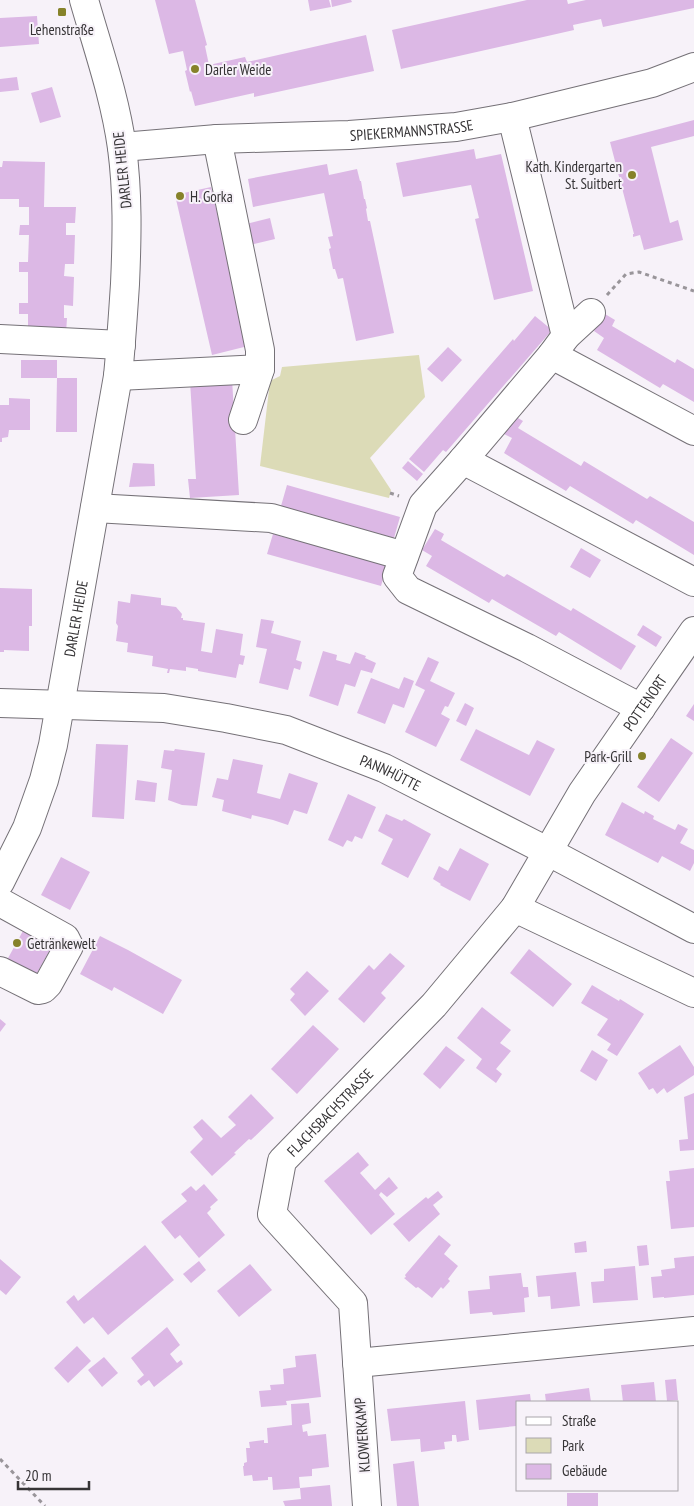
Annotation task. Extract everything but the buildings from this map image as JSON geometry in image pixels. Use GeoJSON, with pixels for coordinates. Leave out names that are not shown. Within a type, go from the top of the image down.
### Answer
{"type":"FeatureCollection","features":[{"type":"Feature","properties":{"kind":"street","name":"DARLER HEIDE"},"geometry":{"type":"LineString","coordinates":[[0,882],[27,828],[44,780],[53,745],[96,508],[118,376],[121,345],[127,238],[126,192],[122,147],[114,105],[84,0]]}},
{"type":"Feature","properties":{"kind":"street","name":"SPIEKERMANNSTRASSE"},"geometry":{"type":"LineString","coordinates":[[122,147],[217,139],[350,135],[456,128],[512,117],[652,83],[694,67]]}},
{"type":"Feature","properties":{"kind":"street"},"geometry":{"type":"LineString","coordinates":[[512,117],[559,345],[694,431]]}},
{"type":"Feature","properties":{"kind":"street"},"geometry":{"type":"LineString","coordinates":[[217,139],[260,350],[260,369],[243,420]]}},
{"type":"Feature","properties":{"kind":"street"},"geometry":{"type":"LineString","coordinates":[[591,313],[559,345],[423,505],[397,576],[408,590],[527,648],[641,708]]}},
{"type":"Feature","properties":{"kind":"street"},"geometry":{"type":"LineString","coordinates":[[0,339],[121,345]]}},
{"type":"Feature","properties":{"kind":"street"},"geometry":{"type":"LineString","coordinates":[[118,376],[260,369]]}},
{"type":"Feature","properties":{"kind":"street"},"geometry":{"type":"LineString","coordinates":[[463,460],[694,582]]}},
{"type":"Feature","properties":{"kind":"street"},"geometry":{"type":"LineString","coordinates":[[96,508],[270,518],[404,556]]}},
{"type":"Feature","properties":{"kind":"street","name":"POTTENORT"},"geometry":{"type":"LineString","coordinates":[[547,851],[582,793],[694,631]]}},
{"type":"Feature","properties":{"kind":"street","name":"PANNHÜTTE"},"geometry":{"type":"LineString","coordinates":[[0,703],[164,708],[286,730],[384,768],[694,929]]}},
{"type":"Feature","properties":{"kind":"street","name":"FLACHSBACHSTRASSE"},"geometry":{"type":"LineString","coordinates":[[357,1363],[353,1303],[272,1214],[282,1161],[434,1005],[516,908],[547,851]]}},
{"type":"Feature","properties":{"kind":"street"},"geometry":{"type":"LineString","coordinates":[[0,902],[65,938],[69,946],[44,989],[38,990],[0,971]]}},
{"type":"Feature","properties":{"kind":"street"},"geometry":{"type":"LineString","coordinates":[[516,908],[694,993]]}},
{"type":"Feature","properties":{"kind":"street"},"geometry":{"type":"LineString","coordinates":[[357,1363],[694,1331]]}},
{"type":"Feature","properties":{"kind":"street","name":"KLOWERKAMP"},"geometry":{"type":"LineString","coordinates":[[357,1363],[367,1506]]}},
{"type":"Feature","properties":{"kind":"path"},"geometry":{"type":"LineString","coordinates":[[591,313],[626,274],[639,272],[694,291]]}},
{"type":"Feature","properties":{"kind":"path"},"geometry":{"type":"LineString","coordinates":[[0,1459],[45,1506]]}},
{"type":"Feature","properties":{"kind":"green space"},"geometry":{"type":"Polygon","coordinates":[[[419,355],[425,397],[370,458],[391,490],[389,498],[260,466],[270,381],[280,376],[282,367],[419,355]]]}},
{"type":"Feature","properties":{"kind":"place","name":"Lehenstraße"},"geometry":{"type":"Point","coordinates":[62,12]}},
{"type":"Feature","properties":{"kind":"place","name":"Darler Weide"},"geometry":{"type":"Point","coordinates":[195,69]}},
{"type":"Feature","properties":{"kind":"place","name":"Kath. Kindergarten St. Suitbert"},"geometry":{"type":"Point","coordinates":[632,175]}},
{"type":"Feature","properties":{"kind":"place","name":"H. Gorka"},"geometry":{"type":"Point","coordinates":[180,196]}},
{"type":"Feature","properties":{"kind":"place","name":"Park-Grill"},"geometry":{"type":"Point","coordinates":[642,756]}},
{"type":"Feature","properties":{"kind":"place","name":"Getränkewelt"},"geometry":{"type":"Point","coordinates":[17,943]}}]}
